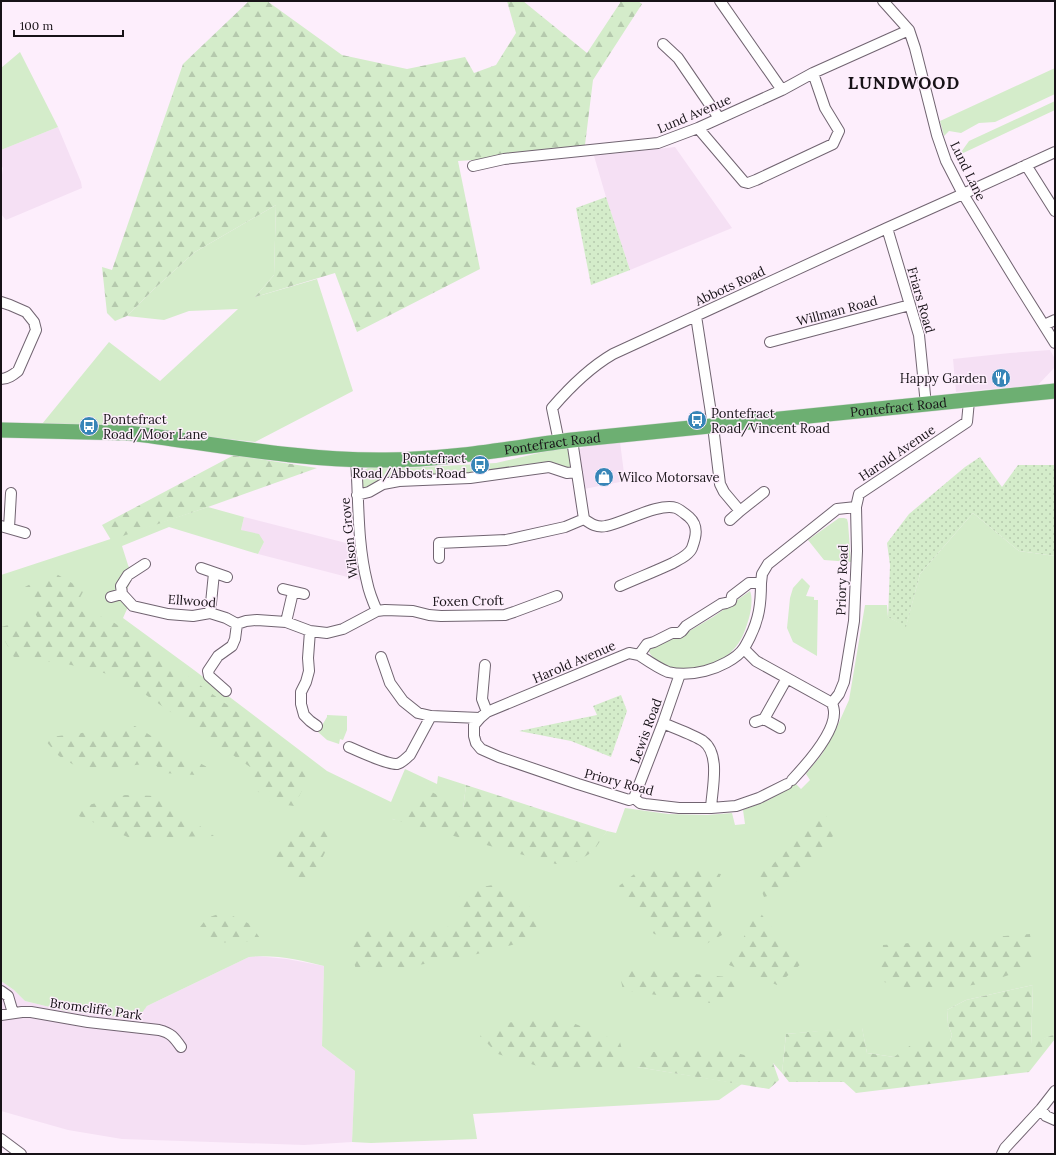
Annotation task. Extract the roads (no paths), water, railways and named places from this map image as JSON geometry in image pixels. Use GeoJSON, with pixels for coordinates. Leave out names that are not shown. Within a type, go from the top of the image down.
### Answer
{"type":"FeatureCollection","features":[{"type":"Feature","properties":{"kind":"highway","name":"Pontefract Road"},"geometry":{"type":"LineString","coordinates":[[1,430],[128,433],[304,457],[356,460],[398,460],[440,458],[565,441],[969,401],[1055,391]]}},
{"type":"Feature","properties":{"kind":"street"},"geometry":{"type":"LineString","coordinates":[[720,1],[782,90]]}},
{"type":"Feature","properties":{"kind":"street","name":"Lund Lane"},"geometry":{"type":"LineString","coordinates":[[883,1],[909,30],[937,135],[946,161],[963,194],[1055,343]]}},
{"type":"Feature","properties":{"kind":"street","name":"Lund Avenue"},"geometry":{"type":"LineString","coordinates":[[472,166],[504,158],[658,143],[698,128],[782,90],[813,73],[909,30]]}},
{"type":"Feature","properties":{"kind":"street"},"geometry":{"type":"LineString","coordinates":[[663,44],[678,58],[719,118]]}},
{"type":"Feature","properties":{"kind":"street"},"geometry":{"type":"LineString","coordinates":[[698,128],[744,182],[748,183],[756,180],[791,164],[832,144],[839,131],[825,108],[813,73]]}},
{"type":"Feature","properties":{"kind":"street","name":"Abbots Road"},"geometry":{"type":"LineString","coordinates":[[565,441],[552,408],[567,390],[599,362],[613,354],[1055,152]]}},
{"type":"Feature","properties":{"kind":"street"},"geometry":{"type":"LineString","coordinates":[[1026,165],[1055,211]]}},
{"type":"Feature","properties":{"kind":"street","name":"Friars Road"},"geometry":{"type":"LineString","coordinates":[[887,228],[919,335],[926,405]]}},
{"type":"Feature","properties":{"kind":"street"},"geometry":{"type":"LineString","coordinates":[[1,302],[26,312],[34,322],[36,330],[18,371],[12,376],[1,379]]}},
{"type":"Feature","properties":{"kind":"street","name":"Willman Road"},"geometry":{"type":"LineString","coordinates":[[770,342],[910,305]]}},
{"type":"Feature","properties":{"kind":"street"},"geometry":{"type":"LineString","coordinates":[[696,316],[713,426],[720,484],[724,492],[740,511]]}},
{"type":"Feature","properties":{"kind":"street"},"geometry":{"type":"LineString","coordinates":[[1044,325],[1055,320]]}},
{"type":"Feature","properties":{"kind":"street","name":"Harold Avenue"},"geometry":{"type":"LineString","coordinates":[[856,507],[859,494],[967,422],[969,401]]}},
{"type":"Feature","properties":{"kind":"street"},"geometry":{"type":"LineString","coordinates":[[565,441],[577,472],[584,519],[593,526],[606,526],[658,509],[675,508],[692,520],[696,537],[690,552],[673,563],[620,586]]}},
{"type":"Feature","properties":{"kind":"street","name":"Wilson Grove"},"geometry":{"type":"LineString","coordinates":[[356,460],[362,558],[367,584],[377,611]]}},
{"type":"Feature","properties":{"kind":"street","name":"Pontefract Road"},"geometry":{"type":"LineString","coordinates":[[357,495],[369,492],[383,484],[399,481],[470,478],[549,467],[567,472],[577,472]]}},
{"type":"Feature","properties":{"kind":"street"},"geometry":{"type":"LineString","coordinates":[[730,520],[764,492]]}},
{"type":"Feature","properties":{"kind":"street"},"geometry":{"type":"LineString","coordinates":[[11,494],[5,527],[25,533]]}},
{"type":"Feature","properties":{"kind":"street"},"geometry":{"type":"LineString","coordinates":[[761,583],[749,583],[732,596],[730,601],[722,604],[686,626],[679,633],[672,633],[647,644],[639,655],[659,668],[680,674],[700,673],[713,669],[733,658],[744,649],[754,629],[759,614],[762,574],[768,564],[837,509],[856,507]]}},
{"type":"Feature","properties":{"kind":"street","name":"Priory Road"},"geometry":{"type":"LineString","coordinates":[[483,715],[474,725],[474,736],[476,743],[481,749],[499,757],[578,784],[629,800],[634,798],[640,803],[679,808],[736,806],[759,798],[789,782],[810,760],[828,733],[833,721],[834,712],[832,703],[839,694],[844,682],[854,621],[857,551],[856,507]]}},
{"type":"Feature","properties":{"kind":"street"},"geometry":{"type":"LineString","coordinates":[[439,558],[439,543],[506,540],[565,528],[584,519]]}},
{"type":"Feature","properties":{"kind":"street"},"geometry":{"type":"LineString","coordinates":[[111,597],[122,594],[121,586],[128,575],[145,564]]}},
{"type":"Feature","properties":{"kind":"street"},"geometry":{"type":"LineString","coordinates":[[201,568],[228,577]]}},
{"type":"Feature","properties":{"kind":"street"},"geometry":{"type":"LineString","coordinates":[[210,613],[214,573]]}},
{"type":"Feature","properties":{"kind":"street"},"geometry":{"type":"LineString","coordinates":[[283,589],[304,594]]}},
{"type":"Feature","properties":{"kind":"street"},"geometry":{"type":"LineString","coordinates":[[286,622],[293,592]]}},
{"type":"Feature","properties":{"kind":"street","name":"Ellwood"},"geometry":{"type":"LineString","coordinates":[[122,594],[133,606],[168,614],[193,616],[210,613],[226,618],[237,624]]}},
{"type":"Feature","properties":{"kind":"street","name":"Foxen Croft"},"geometry":{"type":"LineString","coordinates":[[377,611],[413,610],[429,615],[441,616],[505,615],[557,596]]}},
{"type":"Feature","properties":{"kind":"street"},"geometry":{"type":"LineString","coordinates":[[226,691],[209,676],[208,671],[218,656],[232,646],[235,639],[237,624],[257,620],[286,622],[310,631],[327,633],[343,629],[377,611]]}},
{"type":"Feature","properties":{"kind":"street"},"geometry":{"type":"LineString","coordinates":[[310,631],[308,658],[309,671],[301,692],[301,704],[298,710],[318,726]]}},
{"type":"Feature","properties":{"kind":"street"},"geometry":{"type":"LineString","coordinates":[[744,649],[756,661],[832,703]]}},
{"type":"Feature","properties":{"kind":"street","name":"Harold Avenue"},"geometry":{"type":"LineString","coordinates":[[382,657],[390,682],[403,701],[418,713],[431,716],[483,715],[629,653],[639,655]]}},
{"type":"Feature","properties":{"kind":"street"},"geometry":{"type":"LineString","coordinates":[[483,715],[482,699],[485,665]]}},
{"type":"Feature","properties":{"kind":"street","name":"Lewis Road"},"geometry":{"type":"LineString","coordinates":[[634,798],[663,724],[680,674]]}},
{"type":"Feature","properties":{"kind":"street"},"geometry":{"type":"LineString","coordinates":[[780,728],[760,720],[787,678]]}},
{"type":"Feature","properties":{"kind":"street"},"geometry":{"type":"LineString","coordinates":[[349,747],[396,764],[410,755],[431,716]]}},
{"type":"Feature","properties":{"kind":"street"},"geometry":{"type":"LineString","coordinates":[[663,724],[702,740],[708,745],[712,752],[714,767],[711,808]]}},
{"type":"Feature","properties":{"kind":"street"},"geometry":{"type":"LineString","coordinates":[[1,991],[8,996],[13,1013]]}},
{"type":"Feature","properties":{"kind":"street","name":"Bromcliffe Park"},"geometry":{"type":"LineString","coordinates":[[1,1015],[31,1012],[88,1022],[159,1030],[168,1033],[176,1039],[181,1047]]}},
{"type":"Feature","properties":{"kind":"street"},"geometry":{"type":"LineString","coordinates":[[1002,1154],[1005,1148],[1041,1110],[1055,1092]]}},
{"type":"Feature","properties":{"kind":"street"},"geometry":{"type":"LineString","coordinates":[[1041,1110],[1046,1116],[1055,1120]]}},
{"type":"Feature","properties":{"kind":"street"},"geometry":{"type":"LineString","coordinates":[[1,1139],[21,1154]]}},
{"type":"Feature","properties":{"kind":"place","name":"Happy Garden"},"geometry":{"type":"Point","coordinates":[1001,378]}},
{"type":"Feature","properties":{"kind":"place","name":"Pontefract Road/Vincent Road"},"geometry":{"type":"Point","coordinates":[697,420]}},
{"type":"Feature","properties":{"kind":"place","name":"Pontefract Road/Moor Lane"},"geometry":{"type":"Point","coordinates":[89,426]}},
{"type":"Feature","properties":{"kind":"place","name":"Pontefract Road/Abbots Road"},"geometry":{"type":"Point","coordinates":[480,465]}},
{"type":"Feature","properties":{"kind":"place","name":"Wilco Motorsave"},"geometry":{"type":"Point","coordinates":[604,477]}},
{"type":"Feature","properties":{"kind":"district","name":"LUNDWOOD"},"geometry":{"type":"Point","coordinates":[904,83]}}]}
